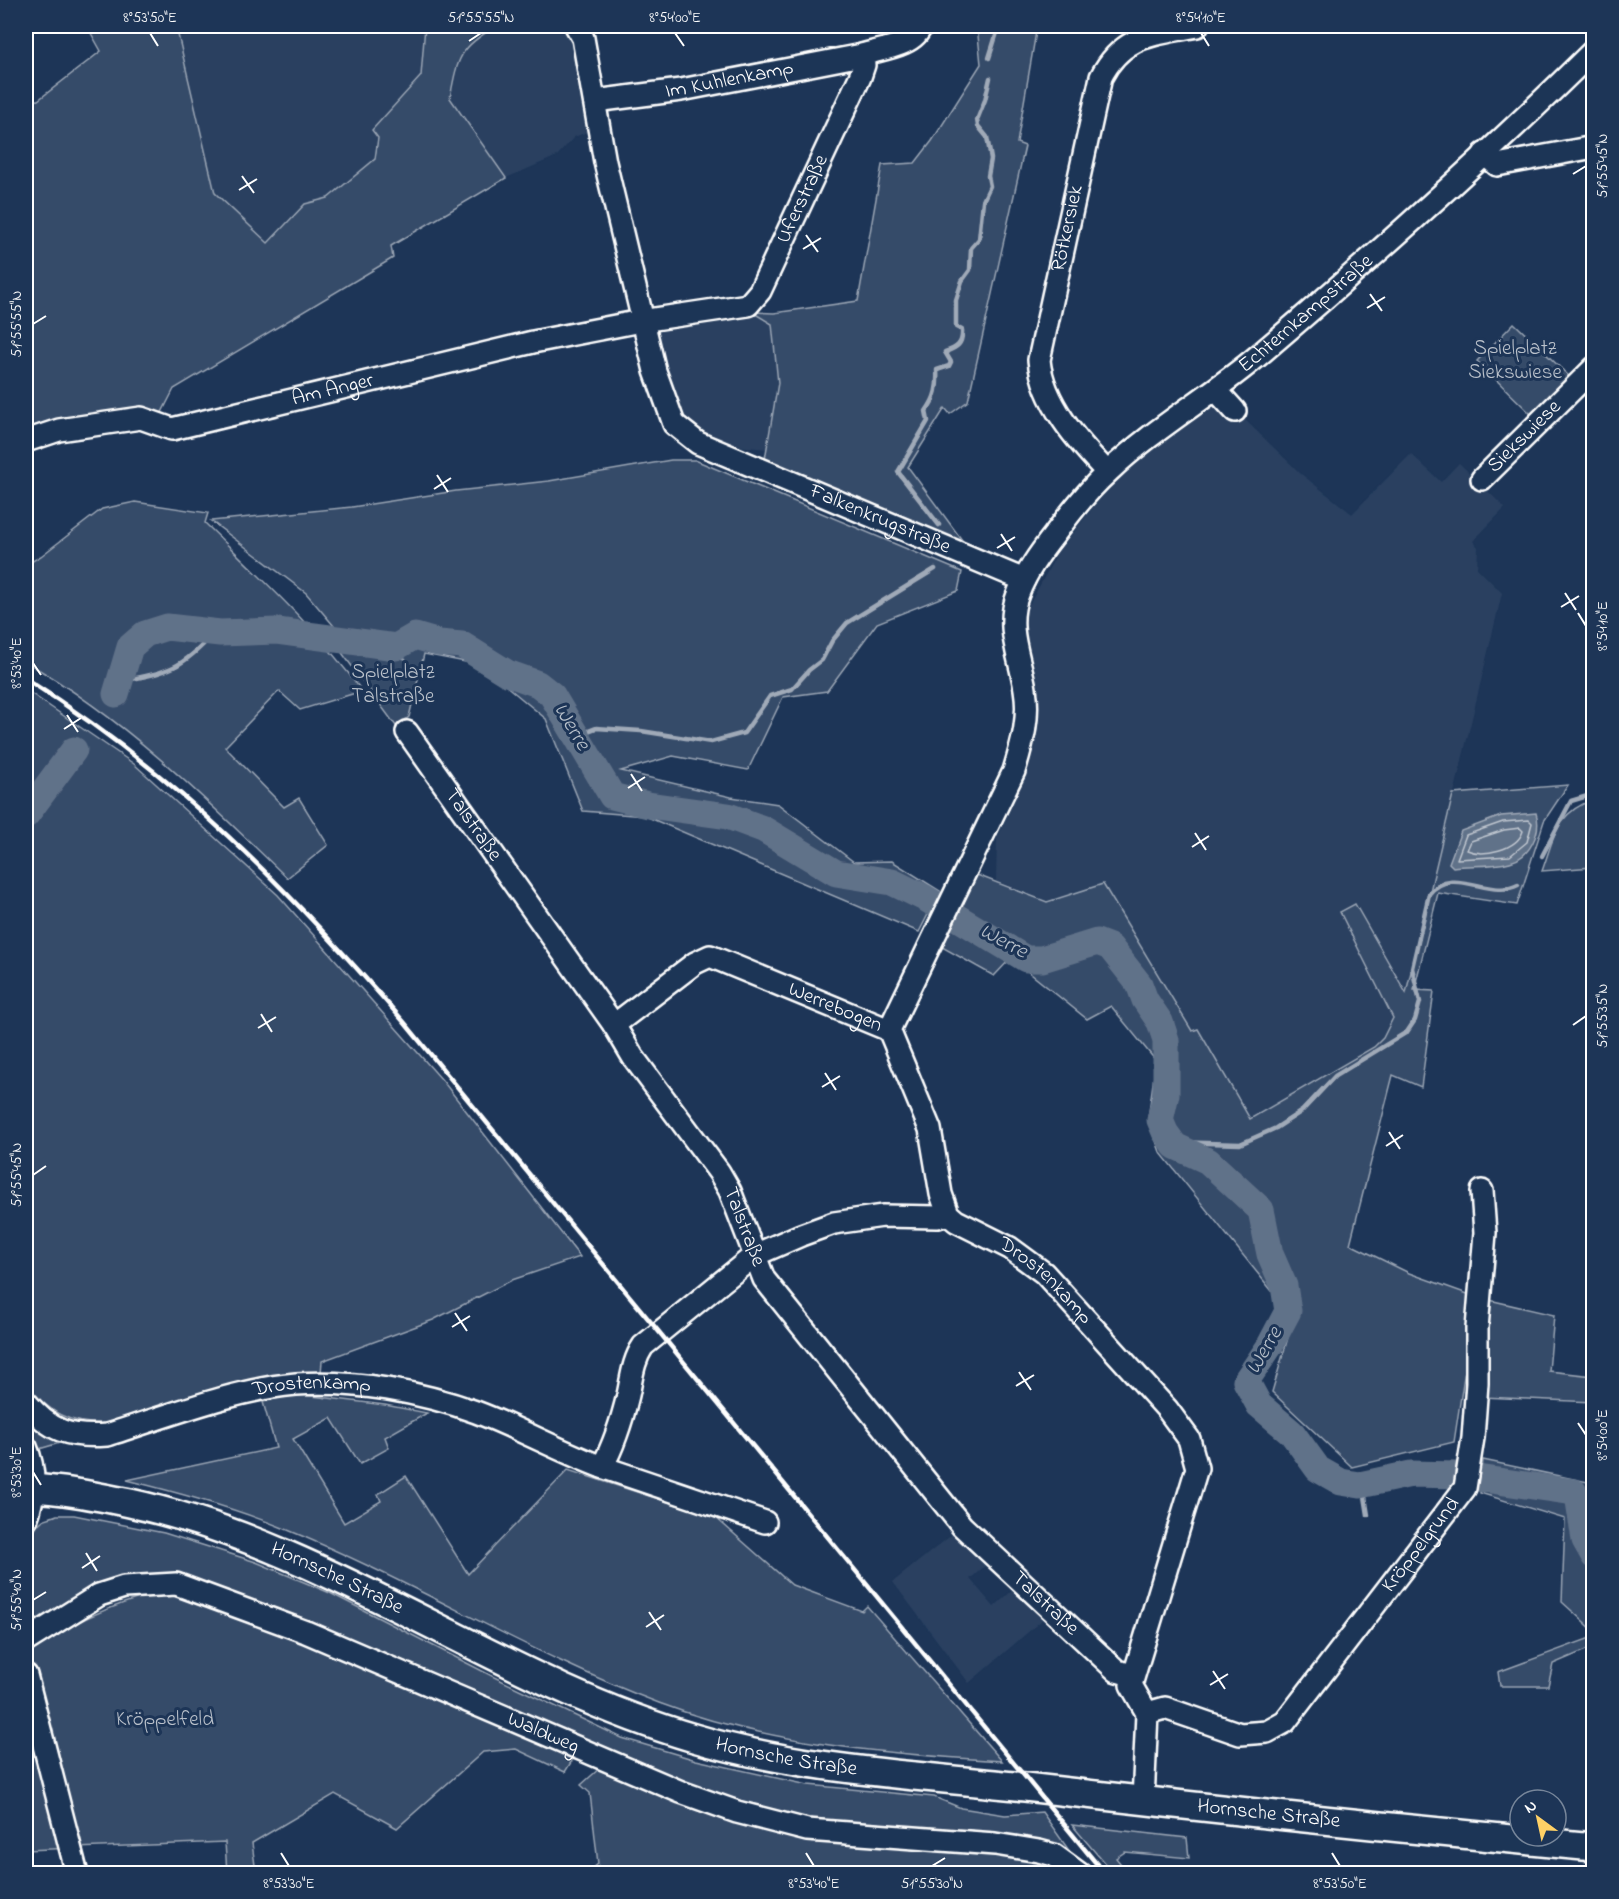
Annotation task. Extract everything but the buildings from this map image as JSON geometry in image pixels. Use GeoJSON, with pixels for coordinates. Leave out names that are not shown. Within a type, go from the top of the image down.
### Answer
{"type":"FeatureCollection","features":[{"type":"Feature","properties":{"kind":"main road","name":"Hornsche Straße"},"geometry":{"type":"LineString","coordinates":[[29,1488],[82,1493],[159,1510],[250,1540],[348,1581],[598,1703],[662,1729],[702,1740],[833,1767],[1593,1847]]}},
{"type":"Feature","properties":{"kind":"street","name":"Falkenkrugstraße"},"geometry":{"type":"LineString","coordinates":[[576,26],[583,38],[604,162],[641,321],[669,416],[687,436],[939,546],[1024,580]]}},
{"type":"Feature","properties":{"kind":"street"},"geometry":{"type":"LineString","coordinates":[[862,55],[909,41],[917,35],[921,26]]}},
{"type":"Feature","properties":{"kind":"street","name":"Rötkersiek"},"geometry":{"type":"LineString","coordinates":[[1107,472],[1050,399],[1040,374],[1039,360],[1101,77],[1116,56],[1140,38],[1197,26]]}},
{"type":"Feature","properties":{"kind":"street","name":"Echternkampstraße"},"geometry":{"type":"LineString","coordinates":[[1024,580],[1065,520],[1107,472],[1216,390],[1317,305],[1484,154],[1593,50]]}},
{"type":"Feature","properties":{"kind":"street","name":"Im Kuhlenkamp"},"geometry":{"type":"LineString","coordinates":[[595,101],[681,90],[862,55]]}},
{"type":"Feature","properties":{"kind":"street","name":"Uferstraße"},"geometry":{"type":"LineString","coordinates":[[641,321],[743,307],[753,301],[860,77],[864,65],[862,55]]}},
{"type":"Feature","properties":{"kind":"street"},"geometry":{"type":"LineString","coordinates":[[1484,154],[1497,165],[1593,147]]}},
{"type":"Feature","properties":{"kind":"street","name":"Am Anger"},"geometry":{"type":"LineString","coordinates":[[26,441],[59,430],[141,418],[172,429],[533,342],[641,321]]}},
{"type":"Feature","properties":{"kind":"street","name":"Siekswiese"},"geometry":{"type":"LineString","coordinates":[[1482,479],[1593,368]]}},
{"type":"Feature","properties":{"kind":"street"},"geometry":{"type":"LineString","coordinates":[[1216,390],[1235,411]]}},
{"type":"Feature","properties":{"kind":"street"},"geometry":{"type":"LineString","coordinates":[[889,1030],[1007,789],[1022,747],[1027,706],[1011,616],[1024,580]]}},
{"type":"Feature","properties":{"kind":"street","name":"Talstraße"},"geometry":{"type":"LineString","coordinates":[[407,732],[614,1024],[633,1058],[719,1172],[730,1191],[764,1279],[962,1526],[1117,1671],[1132,1675]]}},
{"type":"Feature","properties":{"kind":"street","name":"Werrebogen"},"geometry":{"type":"LineString","coordinates":[[614,1024],[695,963],[710,956],[889,1030],[930,1129],[941,1194],[948,1214]]}},
{"type":"Feature","properties":{"kind":"street","name":"Kröppelgrund"},"geometry":{"type":"LineString","coordinates":[[1147,1713],[1165,1708],[1240,1734],[1256,1735],[1285,1722],[1465,1488],[1473,1438],[1477,1328],[1485,1233],[1482,1191]]}},
{"type":"Feature","properties":{"kind":"street"},"geometry":{"type":"LineString","coordinates":[[602,1467],[615,1438],[635,1357],[643,1346],[755,1255],[834,1223],[883,1216],[938,1217],[948,1214]]}},
{"type":"Feature","properties":{"kind":"street","name":"Drostenkamp"},"geometry":{"type":"LineString","coordinates":[[948,1214],[956,1221],[1010,1248],[1044,1273],[1167,1409],[1189,1439],[1197,1468],[1170,1563],[1132,1675]]}},
{"type":"Feature","properties":{"kind":"street","name":"Drostenkamp"},"geometry":{"type":"LineString","coordinates":[[26,1402],[41,1421],[82,1437],[107,1435],[250,1392],[296,1384],[365,1386],[399,1392],[477,1413],[602,1467],[765,1522]]}},
{"type":"Feature","properties":{"kind":"street"},"geometry":{"type":"LineString","coordinates":[[26,1447],[32,1461],[29,1488],[31,1506],[26,1520]]}},
{"type":"Feature","properties":{"kind":"street","name":"Waldweg"},"geometry":{"type":"LineString","coordinates":[[26,1641],[99,1595],[124,1587],[176,1584],[306,1632],[681,1792],[737,1812],[807,1830],[995,1844],[1026,1849],[1054,1855],[1080,1874]]}},
{"type":"Feature","properties":{"kind":"street"},"geometry":{"type":"LineString","coordinates":[[26,1675],[77,1874]]}},
{"type":"Feature","properties":{"kind":"street"},"geometry":{"type":"LineString","coordinates":[[1132,1675],[1132,1691],[1147,1713],[1143,1801]]}},
{"type":"Feature","properties":{"kind":"shaded area"},"geometry":{"type":"Polygon","coordinates":[[[176,26],[425,26],[421,76],[372,130],[378,138],[375,159],[328,198],[305,204],[268,243],[215,193],[176,26]]]}},
{"type":"Feature","properties":{"kind":"shaded area"},"geometry":{"type":"Polygon","coordinates":[[[496,26],[568,26],[577,60],[587,132],[574,137],[557,156],[506,178],[450,98],[458,59],[472,41],[496,26]]]}},
{"type":"Feature","properties":{"kind":"shaded area"},"geometry":{"type":"Polygon","coordinates":[[[752,312],[772,324],[778,384],[768,449],[727,445],[696,428],[681,415],[657,327],[752,312]]]}},
{"type":"Feature","properties":{"kind":"shaded area"},"geometry":{"type":"Polygon","coordinates":[[[1217,401],[1235,423],[1242,417],[1301,474],[1352,514],[1411,454],[1441,482],[1459,463],[1505,508],[1473,541],[1478,547],[1477,568],[1502,593],[1406,994],[1355,904],[1340,912],[1393,1018],[1383,1038],[1374,1047],[1249,1119],[1198,1030],[1192,1031],[1103,884],[1047,901],[996,881],[997,839],[1027,772],[1022,621],[1028,607],[1058,552],[1111,485],[1130,467],[1217,401]]]}},
{"type":"Feature","properties":{"kind":"shaded area"},"geometry":{"type":"Polygon","coordinates":[[[959,1529],[987,1564],[970,1579],[994,1607],[1013,1590],[1042,1620],[969,1683],[893,1582],[959,1529]]]}},
{"type":"Feature","properties":{"kind":"green space"},"geometry":{"type":"Polygon","coordinates":[[[87,26],[176,26],[215,193],[268,243],[305,204],[328,198],[375,159],[378,138],[372,130],[421,76],[425,26],[496,26],[474,41],[462,55],[455,72],[450,98],[506,178],[391,246],[393,258],[174,389],[156,424],[26,437],[26,103],[38,100],[101,51],[87,26]]]}},
{"type":"Feature","properties":{"kind":"green space"},"geometry":{"type":"Polygon","coordinates":[[[977,26],[1037,26],[1017,143],[1025,146],[968,401],[950,414],[945,408],[908,467],[965,544],[765,459],[778,383],[772,324],[752,312],[774,313],[858,301],[882,165],[915,163],[932,141],[981,64],[977,26]]]}},
{"type":"Feature","properties":{"kind":"green space","name":"Spielplatz Siekswiese"},"geometry":{"type":"Polygon","coordinates":[[[1514,323],[1572,379],[1534,417],[1477,361],[1514,323]]]}},
{"type":"Feature","properties":{"kind":"green space","name":"Spielplatz Talstraße"},"geometry":{"type":"Polygon","coordinates":[[[671,460],[695,460],[962,572],[958,591],[877,623],[827,691],[783,697],[748,770],[673,756],[621,771],[731,797],[778,804],[854,862],[892,861],[940,891],[919,932],[645,816],[583,811],[546,719],[481,665],[424,654],[409,717],[396,726],[337,646],[406,659],[381,643],[340,633],[306,593],[211,521],[352,507],[456,491],[549,481],[671,460]]]}},
{"type":"Feature","properties":{"kind":"green space"},"geometry":{"type":"Polygon","coordinates":[[[135,502],[208,513],[205,523],[307,624],[362,691],[300,710],[279,691],[225,747],[284,807],[299,798],[328,845],[287,878],[195,790],[131,735],[62,684],[26,662],[26,565],[102,509],[135,502]]]}},
{"type":"Feature","properties":{"kind":"green space"},"geometry":{"type":"Polygon","coordinates":[[[26,690],[134,764],[278,895],[442,1080],[580,1257],[512,1280],[433,1320],[322,1361],[321,1373],[290,1375],[105,1424],[69,1419],[43,1403],[35,1395],[26,1385],[26,690]]]}},
{"type":"Feature","properties":{"kind":"green space"},"geometry":{"type":"Polygon","coordinates":[[[1568,785],[1544,821],[1517,905],[1438,893],[1414,990],[1434,991],[1421,1087],[1393,1075],[1350,1244],[1409,1273],[1476,1297],[1454,1442],[1352,1467],[1272,1392],[1295,1314],[1294,1278],[1288,1311],[1160,1152],[1148,1119],[1156,1061],[1111,1006],[1087,1019],[1011,958],[994,976],[942,947],[977,875],[1047,902],[1103,884],[1192,1031],[1198,1029],[1250,1119],[1374,1047],[1383,1038],[1393,1018],[1340,912],[1355,904],[1406,993],[1453,794],[1568,785]]]}},
{"type":"Feature","properties":{"kind":"green space"},"geometry":{"type":"Polygon","coordinates":[[[1593,800],[1593,867],[1542,871],[1554,837],[1564,819],[1581,805],[1593,800]]]}},
{"type":"Feature","properties":{"kind":"green space"},"geometry":{"type":"Polygon","coordinates":[[[1485,1299],[1554,1315],[1549,1371],[1593,1376],[1593,1402],[1482,1397],[1485,1299]]]}},
{"type":"Feature","properties":{"kind":"green space"},"geometry":{"type":"Polygon","coordinates":[[[295,1394],[385,1405],[427,1413],[385,1437],[389,1448],[360,1464],[331,1418],[293,1439],[344,1523],[381,1501],[378,1494],[406,1476],[468,1574],[568,1470],[715,1517],[792,1585],[862,1611],[867,1606],[1002,1761],[915,1755],[828,1745],[785,1738],[700,1717],[611,1684],[331,1548],[283,1528],[206,1501],[127,1480],[276,1448],[263,1402],[295,1394]]]}},
{"type":"Feature","properties":{"kind":"green space"},"geometry":{"type":"Polygon","coordinates":[[[26,1414],[63,1442],[39,1449],[26,1427],[26,1414]]]}},
{"type":"Feature","properties":{"kind":"green space"},"geometry":{"type":"Polygon","coordinates":[[[1483,1460],[1593,1483],[1593,1630],[1562,1602],[1565,1519],[1480,1493],[1483,1460]]]}},
{"type":"Feature","properties":{"kind":"green space"},"geometry":{"type":"Polygon","coordinates":[[[57,1515],[74,1515],[164,1533],[256,1562],[330,1593],[494,1677],[622,1738],[696,1760],[808,1785],[934,1797],[961,1808],[1005,1815],[1042,1812],[1068,1849],[1054,1844],[1010,1837],[817,1823],[707,1792],[185,1579],[32,1624],[26,1601],[27,1554],[36,1528],[43,1520],[57,1515]]]}},
{"type":"Feature","properties":{"kind":"green space","name":"Kröppelfeld"},"geometry":{"type":"Polygon","coordinates":[[[157,1593],[175,1594],[303,1639],[573,1759],[565,1772],[516,1749],[483,1752],[397,1828],[335,1794],[252,1843],[256,1873],[227,1873],[225,1842],[26,1850],[26,1664],[29,1661],[27,1652],[89,1617],[123,1603],[157,1593]]]}},
{"type":"Feature","properties":{"kind":"green space"},"geometry":{"type":"Polygon","coordinates":[[[1593,1637],[1593,1647],[1553,1664],[1548,1686],[1500,1686],[1498,1672],[1593,1637]]]}},
{"type":"Feature","properties":{"kind":"green space"},"geometry":{"type":"Polygon","coordinates":[[[601,1767],[717,1815],[790,1837],[1013,1857],[1049,1862],[1068,1873],[587,1873],[598,1864],[590,1793],[581,1785],[601,1767]]]}},
{"type":"Feature","properties":{"kind":"green space"},"geometry":{"type":"Polygon","coordinates":[[[1072,1825],[1187,1838],[1189,1858],[1125,1852],[1116,1858],[1128,1873],[1113,1873],[1072,1825]]]}},
{"type":"Feature","properties":{"kind":"water"},"geometry":{"type":"Polygon","coordinates":[[[1536,813],[1536,836],[1529,849],[1517,859],[1503,864],[1489,865],[1453,867],[1449,863],[1461,831],[1501,816],[1536,813]]]}},
{"type":"Feature","properties":{"kind":"waterway"},"geometry":{"type":"LineString","coordinates":[[989,58],[999,26]]}},
{"type":"Feature","properties":{"kind":"waterway"},"geometry":{"type":"LineString","coordinates":[[939,525],[898,472],[928,421],[926,411],[936,392],[937,370],[949,366],[951,362],[945,352],[956,347],[961,339],[962,330],[956,327],[956,300],[962,281],[970,270],[971,248],[979,239],[983,201],[990,186],[988,176],[991,159],[987,137],[978,126],[977,120],[990,78]]}},
{"type":"Feature","properties":{"kind":"waterway"},"geometry":{"type":"LineString","coordinates":[[578,735],[596,728],[641,731],[711,742],[744,733],[770,696],[792,689],[809,670],[822,660],[832,641],[847,623],[935,569]]}},
{"type":"Feature","properties":{"kind":"waterway","name":"Werre"},"geometry":{"type":"LineString","coordinates":[[116,694],[130,647],[145,634],[167,627],[220,633],[277,631],[396,647],[415,636],[439,643],[462,645],[507,673],[538,684],[552,695],[612,796],[648,805],[728,816],[763,829],[836,873],[892,882],[925,898],[1026,959],[1042,959],[1097,942],[1110,947],[1139,984],[1145,1000],[1160,1022],[1166,1040],[1166,1094],[1160,1120],[1165,1132],[1175,1146],[1208,1161],[1261,1210],[1270,1254],[1284,1286],[1288,1311],[1269,1347],[1246,1381],[1259,1405],[1292,1433],[1318,1469],[1341,1482],[1360,1485],[1411,1474],[1457,1475],[1574,1492],[1579,1501],[1585,1540],[1594,1556]]}},
{"type":"Feature","properties":{"kind":"waterway"},"geometry":{"type":"LineString","coordinates":[[121,681],[151,675],[174,667],[193,654],[215,632]]}},
{"type":"Feature","properties":{"kind":"waterway","name":"Werre"},"geometry":{"type":"LineString","coordinates":[[26,815],[74,750]]}},
{"type":"Feature","properties":{"kind":"waterway"},"geometry":{"type":"LineString","coordinates":[[1542,856],[1571,801],[1594,794]]}},
{"type":"Feature","properties":{"kind":"waterway"},"geometry":{"type":"LineString","coordinates":[[1172,1142],[1240,1144],[1276,1128],[1302,1111],[1335,1076],[1407,1032],[1415,1020],[1420,1002],[1412,968],[1429,894],[1438,886],[1449,882],[1496,889],[1518,885]]}},
{"type":"Feature","properties":{"kind":"waterway"},"geometry":{"type":"LineString","coordinates":[[1363,1484],[1368,1515]]}},
{"type":"Feature","properties":{"kind":"railway"},"geometry":{"type":"LineString","coordinates":[[26,679],[80,715],[181,794],[273,880],[361,973],[404,1022],[1105,1874]]}}]}
